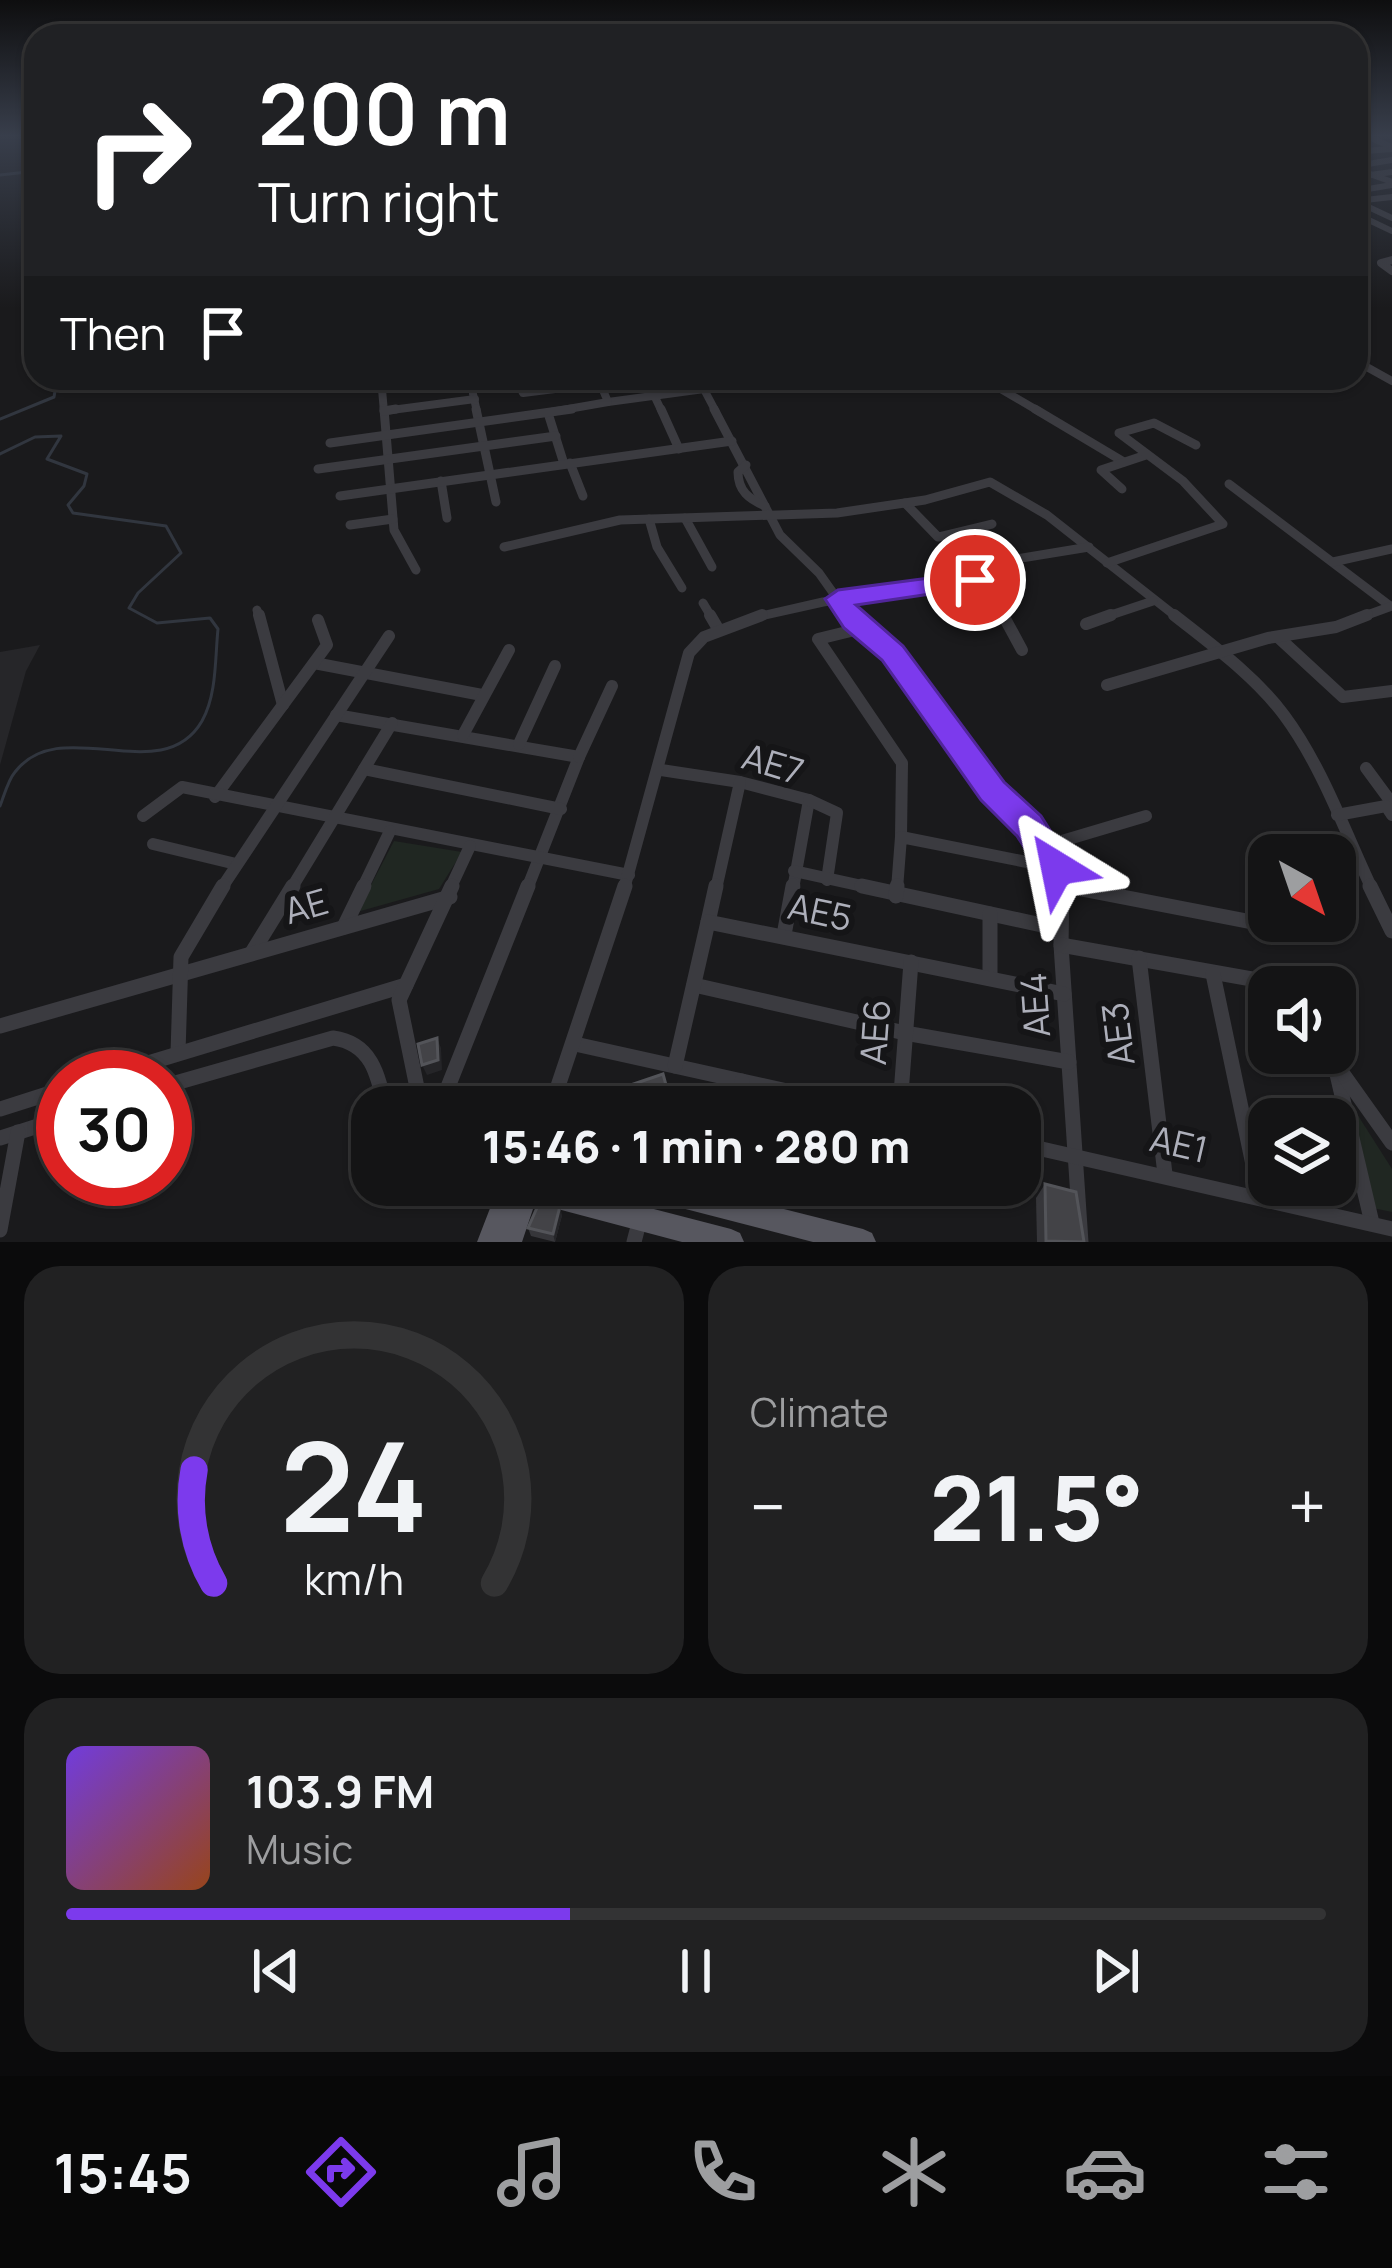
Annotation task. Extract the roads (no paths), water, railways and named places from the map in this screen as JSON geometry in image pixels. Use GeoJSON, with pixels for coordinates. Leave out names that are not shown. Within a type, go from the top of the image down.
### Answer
{"type":"FeatureCollection","features":[{"type":"Feature","properties":{"kind":"main road"},"geometry":{"type":"LineString","coordinates":[[490,1242],[509,1206]]}},
{"type":"Feature","properties":{"kind":"main road"},"geometry":{"type":"LineString","coordinates":[[509,1242],[516,1206]]}},
{"type":"Feature","properties":{"kind":"main road"},"geometry":{"type":"LineString","coordinates":[[572,1206],[637,1231],[731,1242]]}},
{"type":"Feature","properties":{"kind":"main road"},"geometry":{"type":"LineString","coordinates":[[753,1206],[863,1242]]}},
{"type":"Feature","properties":{"kind":"street"},"geometry":{"type":"LineString","coordinates":[[1392,260],[1381,263],[1392,271]]}},
{"type":"Feature","properties":{"kind":"street"},"geometry":{"type":"LineString","coordinates":[[383,390],[396,538],[416,570]]}},
{"type":"Feature","properties":{"kind":"street"},"geometry":{"type":"LineString","coordinates":[[603,390],[608,402]]}},
{"type":"Feature","properties":{"kind":"street"},"geometry":{"type":"LineString","coordinates":[[653,390],[679,449]]}},
{"type":"Feature","properties":{"kind":"street"},"geometry":{"type":"LineString","coordinates":[[330,443],[693,390]]}},
{"type":"Feature","properties":{"kind":"street"},"geometry":{"type":"LineString","coordinates":[[704,390],[746,465],[738,472],[738,482],[747,498],[766,509],[785,542],[892,653],[993,791],[1045,846],[1059,877]]}},
{"type":"Feature","properties":{"kind":"street"},"geometry":{"type":"LineString","coordinates":[[758,390],[764,400]]}},
{"type":"Feature","properties":{"kind":"street"},"geometry":{"type":"LineString","coordinates":[[1002,390],[1124,462]]}},
{"type":"Feature","properties":{"kind":"street"},"geometry":{"type":"LineString","coordinates":[[384,411],[474,396],[496,502]]}},
{"type":"Feature","properties":{"kind":"street"},"geometry":{"type":"LineString","coordinates":[[548,413],[583,496]]}},
{"type":"Feature","properties":{"kind":"street"},"geometry":{"type":"LineString","coordinates":[[1107,563],[1223,524],[1183,481],[1119,433],[1154,423],[1196,445]]}},
{"type":"Feature","properties":{"kind":"street"},"geometry":{"type":"LineString","coordinates":[[318,469],[556,436]]}},
{"type":"Feature","properties":{"kind":"street"},"geometry":{"type":"LineString","coordinates":[[340,496],[732,441]]}},
{"type":"Feature","properties":{"kind":"street"},"geometry":{"type":"LineString","coordinates":[[1123,489],[1100,473],[1146,455]]}},
{"type":"Feature","properties":{"kind":"street"},"geometry":{"type":"LineString","coordinates":[[441,482],[447,518]]}},
{"type":"Feature","properties":{"kind":"street"},"geometry":{"type":"LineString","coordinates":[[504,547],[620,520],[766,509],[820,514],[905,503],[990,482],[1089,547],[1222,653],[1292,726],[1392,931]]}},
{"type":"Feature","properties":{"kind":"street"},"geometry":{"type":"LineString","coordinates":[[1229,484],[1391,606]]}},
{"type":"Feature","properties":{"kind":"street"},"geometry":{"type":"LineString","coordinates":[[905,503],[934,536],[945,538],[992,524]]}},
{"type":"Feature","properties":{"kind":"street"},"geometry":{"type":"LineString","coordinates":[[685,518],[712,567]]}},
{"type":"Feature","properties":{"kind":"street"},"geometry":{"type":"LineString","coordinates":[[350,525],[393,519]]}},
{"type":"Feature","properties":{"kind":"street"},"geometry":{"type":"LineString","coordinates":[[649,519],[657,547],[682,588]]}},
{"type":"Feature","properties":{"kind":"street"},"geometry":{"type":"LineString","coordinates":[[1022,650],[1001,617],[1006,610],[977,569],[986,562],[1089,547]]}},
{"type":"Feature","properties":{"kind":"street"},"geometry":{"type":"LineString","coordinates":[[1333,562],[1392,549]]}},
{"type":"Feature","properties":{"kind":"street"},"geometry":{"type":"LineString","coordinates":[[559,1086],[661,770],[692,644],[718,627],[838,599],[984,578]]}},
{"type":"Feature","properties":{"kind":"street"},"geometry":{"type":"LineString","coordinates":[[1086,624],[1153,601]]}},
{"type":"Feature","properties":{"kind":"street"},"geometry":{"type":"LineString","coordinates":[[703,603],[718,627]]}},
{"type":"Feature","properties":{"kind":"street"},"geometry":{"type":"LineString","coordinates":[[1107,685],[1277,637],[1336,627],[1391,606]]}},
{"type":"Feature","properties":{"kind":"street"},"geometry":{"type":"LineString","coordinates":[[257,610],[283,705]]}},
{"type":"Feature","properties":{"kind":"street"},"geometry":{"type":"LineString","coordinates":[[215,797],[324,649],[327,640],[318,620]]}},
{"type":"Feature","properties":{"kind":"street"},"geometry":{"type":"LineString","coordinates":[[863,628],[818,639],[902,763],[896,896]]}},
{"type":"Feature","properties":{"kind":"street"},"geometry":{"type":"LineString","coordinates":[[178,1050],[182,957],[236,863],[389,636]]}},
{"type":"Feature","properties":{"kind":"street"},"geometry":{"type":"LineString","coordinates":[[1277,637],[1343,697],[1392,691]]}},
{"type":"Feature","properties":{"kind":"street"},"geometry":{"type":"LineString","coordinates":[[463,735],[509,650]]}},
{"type":"Feature","properties":{"kind":"street"},"geometry":{"type":"LineString","coordinates":[[314,663],[482,695]]}},
{"type":"Feature","properties":{"kind":"street"},"geometry":{"type":"LineString","coordinates":[[519,744],[555,666]]}},
{"type":"Feature","properties":{"kind":"street"},"geometry":{"type":"LineString","coordinates":[[448,1086],[579,757],[612,686]]}},
{"type":"Feature","properties":{"kind":"street"},"geometry":{"type":"LineString","coordinates":[[336,715],[579,757]]}},
{"type":"Feature","properties":{"kind":"street"},"geometry":{"type":"LineString","coordinates":[[253,952],[392,723]]}},
{"type":"Feature","properties":{"kind":"street"},"geometry":{"type":"LineString","coordinates":[[1336,815],[1389,810],[1390,800],[1366,768]]}},
{"type":"Feature","properties":{"kind":"street"},"geometry":{"type":"LineString","coordinates":[[364,769],[561,808]]}},
{"type":"Feature","properties":{"kind":"street","name":"AE7"},"geometry":{"type":"LineString","coordinates":[[661,770],[740,782],[809,800],[784,935]]}},
{"type":"Feature","properties":{"kind":"street"},"geometry":{"type":"LineString","coordinates":[[675,1066],[740,782]]}},
{"type":"Feature","properties":{"kind":"street"},"geometry":{"type":"LineString","coordinates":[[143,816],[178,788],[629,875]]}},
{"type":"Feature","properties":{"kind":"street"},"geometry":{"type":"LineString","coordinates":[[809,800],[837,813],[827,880]]}},
{"type":"Feature","properties":{"kind":"street"},"geometry":{"type":"LineString","coordinates":[[1045,846],[1146,816]]}},
{"type":"Feature","properties":{"kind":"street"},"geometry":{"type":"LineString","coordinates":[[344,927],[390,831]]}},
{"type":"Feature","properties":{"kind":"street"},"geometry":{"type":"LineString","coordinates":[[902,837],[1248,921]]}},
{"type":"Feature","properties":{"kind":"street"},"geometry":{"type":"LineString","coordinates":[[152,844],[236,863]]}},
{"type":"Feature","properties":{"kind":"street"},"geometry":{"type":"LineString","coordinates":[[416,1086],[400,1016],[406,985],[470,846]]}},
{"type":"Feature","properties":{"kind":"street"},"geometry":{"type":"LineString","coordinates":[[794,871],[990,914],[1138,958],[1248,979]]}},
{"type":"Feature","properties":{"kind":"street","name":"AE4"},"geometry":{"type":"LineString","coordinates":[[1059,877],[1081,1242]]}},
{"type":"Feature","properties":{"kind":"street","name":"AE"},"geometry":{"type":"LineString","coordinates":[[0,1025],[450,897]]}},
{"type":"Feature","properties":{"kind":"street"},"geometry":{"type":"LineString","coordinates":[[990,914],[990,979]]}},
{"type":"Feature","properties":{"kind":"street","name":"AE5"},"geometry":{"type":"LineString","coordinates":[[708,922],[1064,994]]}},
{"type":"Feature","properties":{"kind":"street","name":"AE3"},"geometry":{"type":"LineString","coordinates":[[1138,958],[1165,1174]]}},
{"type":"Feature","properties":{"kind":"street","name":"AE6"},"geometry":{"type":"LineString","coordinates":[[901,1086],[910,962]]}},
{"type":"Feature","properties":{"kind":"street"},"geometry":{"type":"LineString","coordinates":[[1213,974],[1248,1141]]}},
{"type":"Feature","properties":{"kind":"street"},"geometry":{"type":"LineString","coordinates":[[188,1050],[406,985]]}},
{"type":"Feature","properties":{"kind":"street"},"geometry":{"type":"LineString","coordinates":[[694,985],[905,1033],[1069,1062]]}},
{"type":"Feature","properties":{"kind":"street"},"geometry":{"type":"LineString","coordinates":[[192,1078],[315,1040],[340,1038],[368,1051],[381,1086]]}},
{"type":"Feature","properties":{"kind":"street"},"geometry":{"type":"LineString","coordinates":[[574,1044],[764,1086]]}},
{"type":"Feature","properties":{"kind":"street"},"geometry":{"type":"LineString","coordinates":[[1338,1074],[1372,1223]]}},
{"type":"Feature","properties":{"kind":"street"},"geometry":{"type":"LineString","coordinates":[[1345,1074],[1392,1143]]}},
{"type":"Feature","properties":{"kind":"street"},"geometry":{"type":"LineString","coordinates":[[741,1086],[742,1081]]}},
{"type":"Feature","properties":{"kind":"street"},"geometry":{"type":"LineString","coordinates":[[0,1109],[36,1098]]}},
{"type":"Feature","properties":{"kind":"street"},"geometry":{"type":"LineString","coordinates":[[0,1230],[9,1135]]}},
{"type":"Feature","properties":{"kind":"street","name":"AE1"},"geometry":{"type":"LineString","coordinates":[[1041,1148],[1248,1195]]}},
{"type":"Feature","properties":{"kind":"street","name":"AE1"},"geometry":{"type":"LineString","coordinates":[[1296,1206],[1392,1228]]}},
{"type":"Feature","properties":{"kind":"waterway"},"geometry":{"type":"LineString","coordinates":[[0,419],[54,397],[54,390]]}},
{"type":"Feature","properties":{"kind":"waterway"},"geometry":{"type":"LineString","coordinates":[[0,454],[35,437],[61,436],[47,459],[87,474],[84,486],[68,505],[73,513],[166,526],[181,553],[138,593],[129,608],[157,623],[210,618],[218,629],[210,700],[202,721],[184,741],[162,750],[58,748],[35,755],[13,775],[0,806]]}}]}
